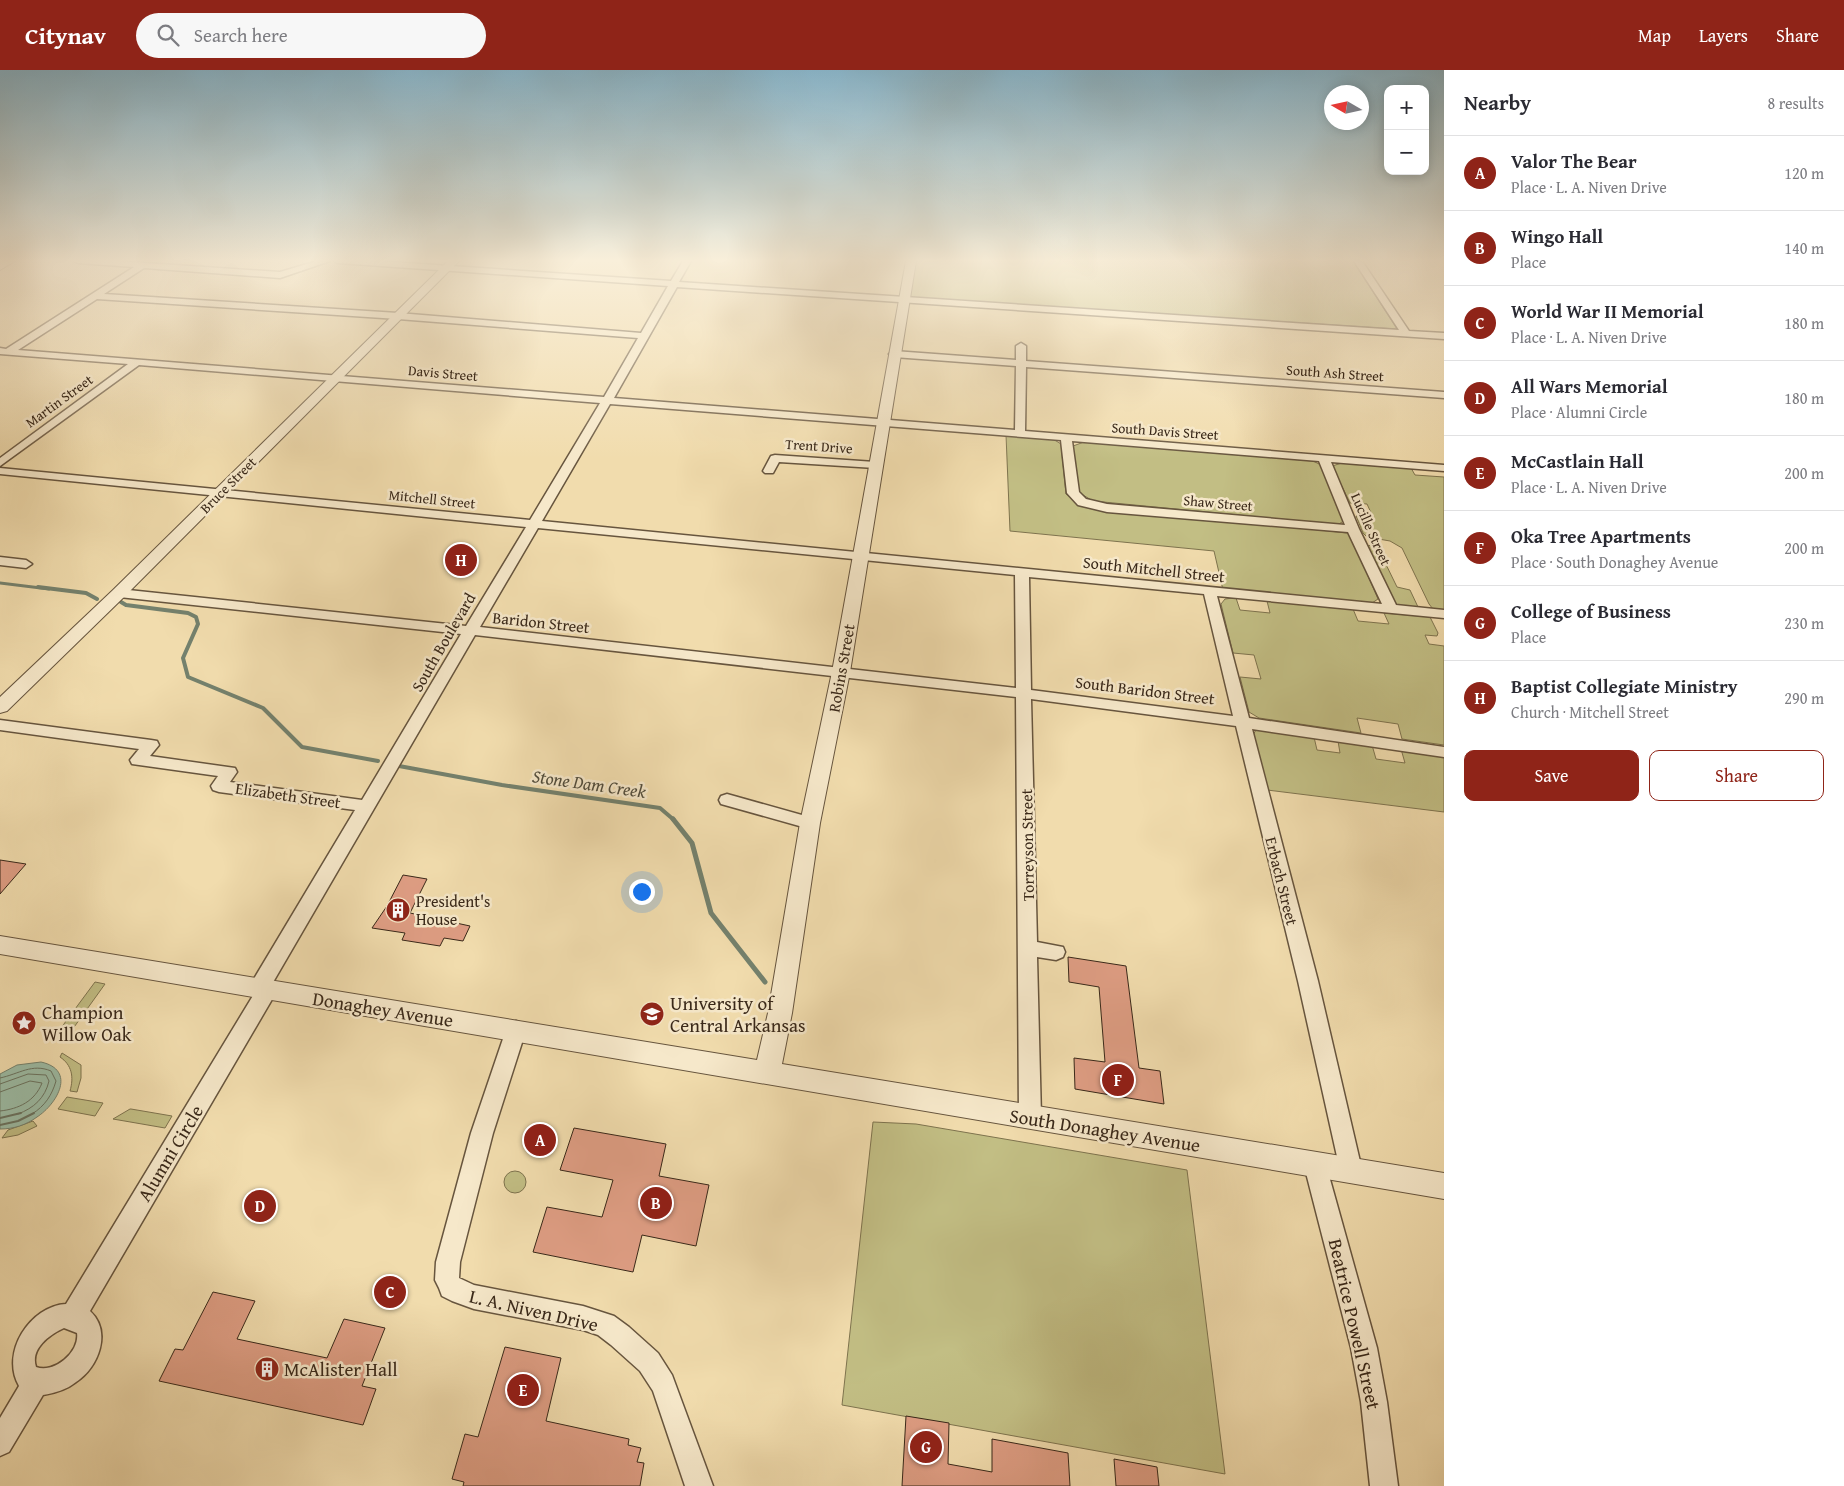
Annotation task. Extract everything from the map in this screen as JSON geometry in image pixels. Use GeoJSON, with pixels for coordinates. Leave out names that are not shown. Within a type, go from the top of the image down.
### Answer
{"type":"FeatureCollection","features":[{"type":"Feature","properties":{"kind":"street"},"geometry":{"type":"LineString","coordinates":[[3,353],[45,327]]}},
{"type":"Feature","properties":{"kind":"street","name":"Bruce Street"},"geometry":{"type":"LineString","coordinates":[[0,707],[119,594],[387,327]]}},
{"type":"Feature","properties":{"kind":"street"},"geometry":{"type":"LineString","coordinates":[[534,327],[643,336]]}},
{"type":"Feature","properties":{"kind":"street","name":"South Boulevard"},"geometry":{"type":"LineString","coordinates":[[263,989],[366,806],[648,327]]}},
{"type":"Feature","properties":{"kind":"street","name":"Robins Street"},"geometry":{"type":"LineString","coordinates":[[767,1073],[780,1013],[810,823],[841,672],[899,327]]}},
{"type":"Feature","properties":{"kind":"street"},"geometry":{"type":"LineString","coordinates":[[1319,327],[1444,336]]}},
{"type":"Feature","properties":{"kind":"street"},"geometry":{"type":"LineString","coordinates":[[1402,327],[1406,333]]}},
{"type":"Feature","properties":{"kind":"street"},"geometry":{"type":"LineString","coordinates":[[1020,434],[1021,346]]}},
{"type":"Feature","properties":{"kind":"street","name":"Davis Street"},"geometry":{"type":"LineString","coordinates":[[3,353],[136,362],[884,423]]}},
{"type":"Feature","properties":{"kind":"street","name":"South Ash Street"},"geometry":{"type":"LineString","coordinates":[[894,354],[1444,395]]}},
{"type":"Feature","properties":{"kind":"street","name":"Martin Street"},"geometry":{"type":"LineString","coordinates":[[0,463],[136,362]]}},
{"type":"Feature","properties":{"kind":"street","name":"South Davis Street"},"geometry":{"type":"LineString","coordinates":[[884,423],[1444,468]]}},
{"type":"Feature","properties":{"kind":"street"},"geometry":{"type":"LineString","coordinates":[[1066,439],[1073,493],[1082,502]]}},
{"type":"Feature","properties":{"kind":"street","name":"Trent Drive"},"geometry":{"type":"LineString","coordinates":[[769,471],[775,458],[875,465]]}},
{"type":"Feature","properties":{"kind":"street","name":"Lucille Street"},"geometry":{"type":"LineString","coordinates":[[1324,459],[1353,529],[1392,610]]}},
{"type":"Feature","properties":{"kind":"street","name":"Mitchell Street"},"geometry":{"type":"LineString","coordinates":[[0,471],[860,558]]}},
{"type":"Feature","properties":{"kind":"street","name":"Shaw Street"},"geometry":{"type":"LineString","coordinates":[[1082,502],[1107,508],[1353,529]]}},
{"type":"Feature","properties":{"kind":"street","name":"South Mitchell Street"},"geometry":{"type":"LineString","coordinates":[[860,558],[1022,572],[1444,614]]}},
{"type":"Feature","properties":{"kind":"street"},"geometry":{"type":"LineString","coordinates":[[0,561],[26,564]]}},
{"type":"Feature","properties":{"kind":"street","name":"Torreyson Street"},"geometry":{"type":"LineString","coordinates":[[1022,572],[1030,1117]]}},
{"type":"Feature","properties":{"kind":"street","name":"Erbach Street"},"geometry":{"type":"LineString","coordinates":[[1210,592],[1308,981],[1351,1170]]}},
{"type":"Feature","properties":{"kind":"street","name":"Baridon Street"},"geometry":{"type":"LineString","coordinates":[[119,594],[841,672]]}},
{"type":"Feature","properties":{"kind":"street","name":"South Baridon Street"},"geometry":{"type":"LineString","coordinates":[[841,672],[1024,692],[1243,720],[1444,752]]}},
{"type":"Feature","properties":{"kind":"street","name":"Elizabeth Street"},"geometry":{"type":"LineString","coordinates":[[0,725],[151,745],[138,760],[229,772],[219,786],[366,806]]}},
{"type":"Feature","properties":{"kind":"street"},"geometry":{"type":"LineString","coordinates":[[727,800],[810,823]]}},
{"type":"Feature","properties":{"kind":"street","name":"Donaghey Avenue"},"geometry":{"type":"LineString","coordinates":[[0,946],[767,1073]]}},
{"type":"Feature","properties":{"kind":"street"},"geometry":{"type":"LineString","coordinates":[[1027,948],[1056,952]]}},
{"type":"Feature","properties":{"kind":"street","name":"Alumni Circle"},"geometry":{"type":"LineString","coordinates":[[73,1316],[263,989]]}},
{"type":"Feature","properties":{"kind":"street","name":"L. A. Niven Drive"},"geometry":{"type":"LineString","coordinates":[[516,1030],[482,1133],[448,1262],[447,1280],[451,1287],[474,1297],[589,1320],[605,1325],[620,1336],[649,1362],[663,1384],[699,1486]]}},
{"type":"Feature","properties":{"kind":"street","name":"South Donaghey Avenue"},"geometry":{"type":"LineString","coordinates":[[767,1073],[1444,1186]]}},
{"type":"Feature","properties":{"kind":"street","name":"Beatrice Powell Street"},"geometry":{"type":"LineString","coordinates":[[1315,1164],[1364,1348],[1374,1402],[1384,1486]]}},
{"type":"Feature","properties":{"kind":"street"},"geometry":{"type":"LineString","coordinates":[[64,1316],[82,1319],[88,1325],[90,1333],[85,1354],[68,1374],[46,1383],[36,1382],[28,1378],[23,1372],[23,1353],[28,1343],[43,1326],[64,1316]]}},
{"type":"Feature","properties":{"kind":"street"},"geometry":{"type":"LineString","coordinates":[[0,1443],[36,1382]]}},
{"type":"Feature","properties":{"kind":"shaded area"},"geometry":{"type":"Polygon","coordinates":[[[1367,327],[1396,327],[1397,329],[1367,327]]]}},
{"type":"Feature","properties":{"kind":"shaded area"},"geometry":{"type":"Polygon","coordinates":[[[1006,435],[1053,439],[1061,444],[1066,494],[1080,504],[1347,533],[1351,536],[1378,599],[1372,603],[1223,590],[1214,551],[1010,531],[1006,435]]]}},
{"type":"Feature","properties":{"kind":"shaded area"},"geometry":{"type":"Polygon","coordinates":[[[1084,442],[1313,461],[1321,465],[1345,520],[1339,524],[1332,524],[1093,501],[1078,492],[1073,446],[1084,442]]]}},
{"type":"Feature","properties":{"kind":"shaded area"},"geometry":{"type":"Polygon","coordinates":[[[1342,463],[1411,468],[1415,475],[1444,477],[1444,611],[1433,609],[1429,604],[1402,548],[1390,541],[1367,537],[1363,533],[1356,516],[1373,517],[1367,504],[1350,503],[1332,466],[1342,463]]]}},
{"type":"Feature","properties":{"kind":"shaded area"},"geometry":{"type":"Polygon","coordinates":[[[1376,544],[1397,587],[1410,590],[1418,607],[1399,606],[1394,601],[1368,546],[1376,544]]]}},
{"type":"Feature","properties":{"kind":"shaded area"},"geometry":{"type":"Polygon","coordinates":[[[1236,598],[1240,610],[1270,613],[1267,601],[1353,609],[1358,621],[1389,624],[1384,613],[1430,617],[1438,633],[1437,636],[1425,635],[1429,644],[1444,646],[1444,745],[1402,739],[1398,724],[1357,718],[1361,733],[1259,718],[1249,712],[1240,677],[1261,679],[1254,655],[1233,653],[1221,604],[1225,599],[1236,598]]]}},
{"type":"Feature","properties":{"kind":"shaded area"},"geometry":{"type":"Polygon","coordinates":[[[1265,729],[1314,737],[1317,750],[1340,753],[1338,741],[1372,745],[1376,759],[1405,763],[1401,749],[1444,755],[1444,812],[1267,790],[1253,735],[1256,730],[1265,729]]]}},
{"type":"Feature","properties":{"kind":"shaded area"},"geometry":{"type":"Polygon","coordinates":[[[95,982],[105,984],[72,1030],[62,1033],[61,1028],[95,982]]]}},
{"type":"Feature","properties":{"kind":"shaded area"},"geometry":{"type":"Polygon","coordinates":[[[62,1053],[81,1065],[81,1078],[77,1092],[70,1091],[71,1072],[67,1064],[60,1057],[62,1053]]]}},
{"type":"Feature","properties":{"kind":"shaded area"},"geometry":{"type":"Polygon","coordinates":[[[67,1097],[103,1103],[95,1116],[58,1109],[67,1097]]]}},
{"type":"Feature","properties":{"kind":"shaded area"},"geometry":{"type":"Polygon","coordinates":[[[130,1109],[172,1116],[165,1128],[113,1119],[130,1109]]]}},
{"type":"Feature","properties":{"kind":"shaded area"},"geometry":{"type":"Polygon","coordinates":[[[33,1121],[37,1126],[18,1135],[2,1138],[8,1130],[33,1121]]]}},
{"type":"Feature","properties":{"kind":"shaded area"},"geometry":{"type":"Polygon","coordinates":[[[873,1122],[916,1124],[1187,1170],[1225,1474],[842,1405],[873,1122]]]}},
{"type":"Feature","properties":{"kind":"shaded area"},"geometry":{"type":"Polygon","coordinates":[[[515,1171],[523,1174],[526,1182],[523,1190],[515,1193],[507,1190],[504,1182],[507,1174],[515,1171]]]}},
{"type":"Feature","properties":{"kind":"water"},"geometry":{"type":"Polygon","coordinates":[[[41,1062],[52,1066],[58,1072],[61,1079],[57,1096],[33,1120],[15,1127],[0,1129],[0,1074],[17,1065],[41,1062]]]}},
{"type":"Feature","properties":{"kind":"building"},"geometry":{"type":"Polygon","coordinates":[[[0,860],[26,864],[0,894],[0,860]]]}},
{"type":"Feature","properties":{"kind":"building","name":"President's House"},"geometry":{"type":"Polygon","coordinates":[[[403,875],[427,879],[410,913],[470,926],[463,941],[444,938],[440,946],[402,940],[405,933],[372,928],[387,906],[403,875]]]}},
{"type":"Feature","properties":{"kind":"building"},"geometry":{"type":"Polygon","coordinates":[[[1068,957],[1126,966],[1139,1068],[1160,1071],[1164,1104],[1075,1089],[1074,1058],[1105,1062],[1099,987],[1069,982],[1068,957]]]}},
{"type":"Feature","properties":{"kind":"building"},"geometry":{"type":"Polygon","coordinates":[[[574,1128],[666,1144],[659,1176],[709,1185],[696,1246],[642,1235],[633,1272],[533,1252],[547,1207],[602,1217],[613,1180],[560,1170],[574,1128]]]}},
{"type":"Feature","properties":{"kind":"building","name":"McAlister Hall"},"geometry":{"type":"Polygon","coordinates":[[[213,1292],[255,1301],[237,1339],[327,1358],[344,1319],[385,1328],[362,1386],[376,1389],[363,1425],[159,1381],[175,1349],[183,1350],[213,1292]]]}},
{"type":"Feature","properties":{"kind":"building"},"geometry":{"type":"Polygon","coordinates":[[[505,1347],[561,1358],[546,1421],[629,1439],[628,1445],[641,1448],[637,1462],[644,1463],[640,1486],[463,1486],[464,1482],[452,1479],[465,1434],[478,1437],[505,1347]]]}},
{"type":"Feature","properties":{"kind":"building"},"geometry":{"type":"Polygon","coordinates":[[[906,1416],[949,1423],[948,1464],[992,1472],[992,1439],[1068,1453],[1070,1486],[902,1486],[906,1416]]]}},
{"type":"Feature","properties":{"kind":"building"},"geometry":{"type":"Polygon","coordinates":[[[1114,1459],[1157,1467],[1159,1486],[1116,1486],[1114,1459]]]}},
{"type":"Feature","properties":{"kind":"waterway","name":"Stone Dam Creek"},"geometry":{"type":"LineString","coordinates":[[0,583],[49,589]]}},
{"type":"Feature","properties":{"kind":"waterway","name":"Stone Dam Creek"},"geometry":{"type":"LineString","coordinates":[[38,587],[86,593],[97,599]]}},
{"type":"Feature","properties":{"kind":"waterway","name":"Stone Dam Creek"},"geometry":{"type":"LineString","coordinates":[[121,602],[126,605],[188,613],[196,617],[198,624],[183,658],[188,677],[263,708],[302,747],[378,761]]}},
{"type":"Feature","properties":{"kind":"waterway","name":"Stone Dam Creek"},"geometry":{"type":"LineString","coordinates":[[399,766],[502,785],[660,808],[673,819]]}},
{"type":"Feature","properties":{"kind":"waterway","name":"Stone Dam Creek"},"geometry":{"type":"LineString","coordinates":[[673,819],[692,843],[711,913],[765,982]]}},
{"type":"Feature","properties":{"kind":"place","name":"Baptist Collegiate Ministry"},"geometry":{"type":"Point","coordinates":[461,560]}},
{"type":"Feature","properties":{"kind":"place","name":"President's House"},"geometry":{"type":"Point","coordinates":[398,910]}},
{"type":"Feature","properties":{"kind":"place","name":"University of Central Arkansas"},"geometry":{"type":"Point","coordinates":[652,1014]}},
{"type":"Feature","properties":{"kind":"place","name":"Champion Willow Oak"},"geometry":{"type":"Point","coordinates":[24,1023]}},
{"type":"Feature","properties":{"kind":"place","name":"Oka Tree Apartments"},"geometry":{"type":"Point","coordinates":[1118,1080]}},
{"type":"Feature","properties":{"kind":"place","name":"Valor The Bear"},"geometry":{"type":"Point","coordinates":[540,1140]}},
{"type":"Feature","properties":{"kind":"place","name":"Wingo Hall"},"geometry":{"type":"Point","coordinates":[656,1203]}},
{"type":"Feature","properties":{"kind":"place","name":"All Wars Memorial"},"geometry":{"type":"Point","coordinates":[260,1206]}},
{"type":"Feature","properties":{"kind":"place","name":"World War II Memorial"},"geometry":{"type":"Point","coordinates":[390,1292]}},
{"type":"Feature","properties":{"kind":"place","name":"McAlister Hall"},"geometry":{"type":"Point","coordinates":[267,1369]}},
{"type":"Feature","properties":{"kind":"place","name":"McCastlain Hall"},"geometry":{"type":"Point","coordinates":[523,1390]}},
{"type":"Feature","properties":{"kind":"place","name":"College of Business"},"geometry":{"type":"Point","coordinates":[926,1447]}}]}
